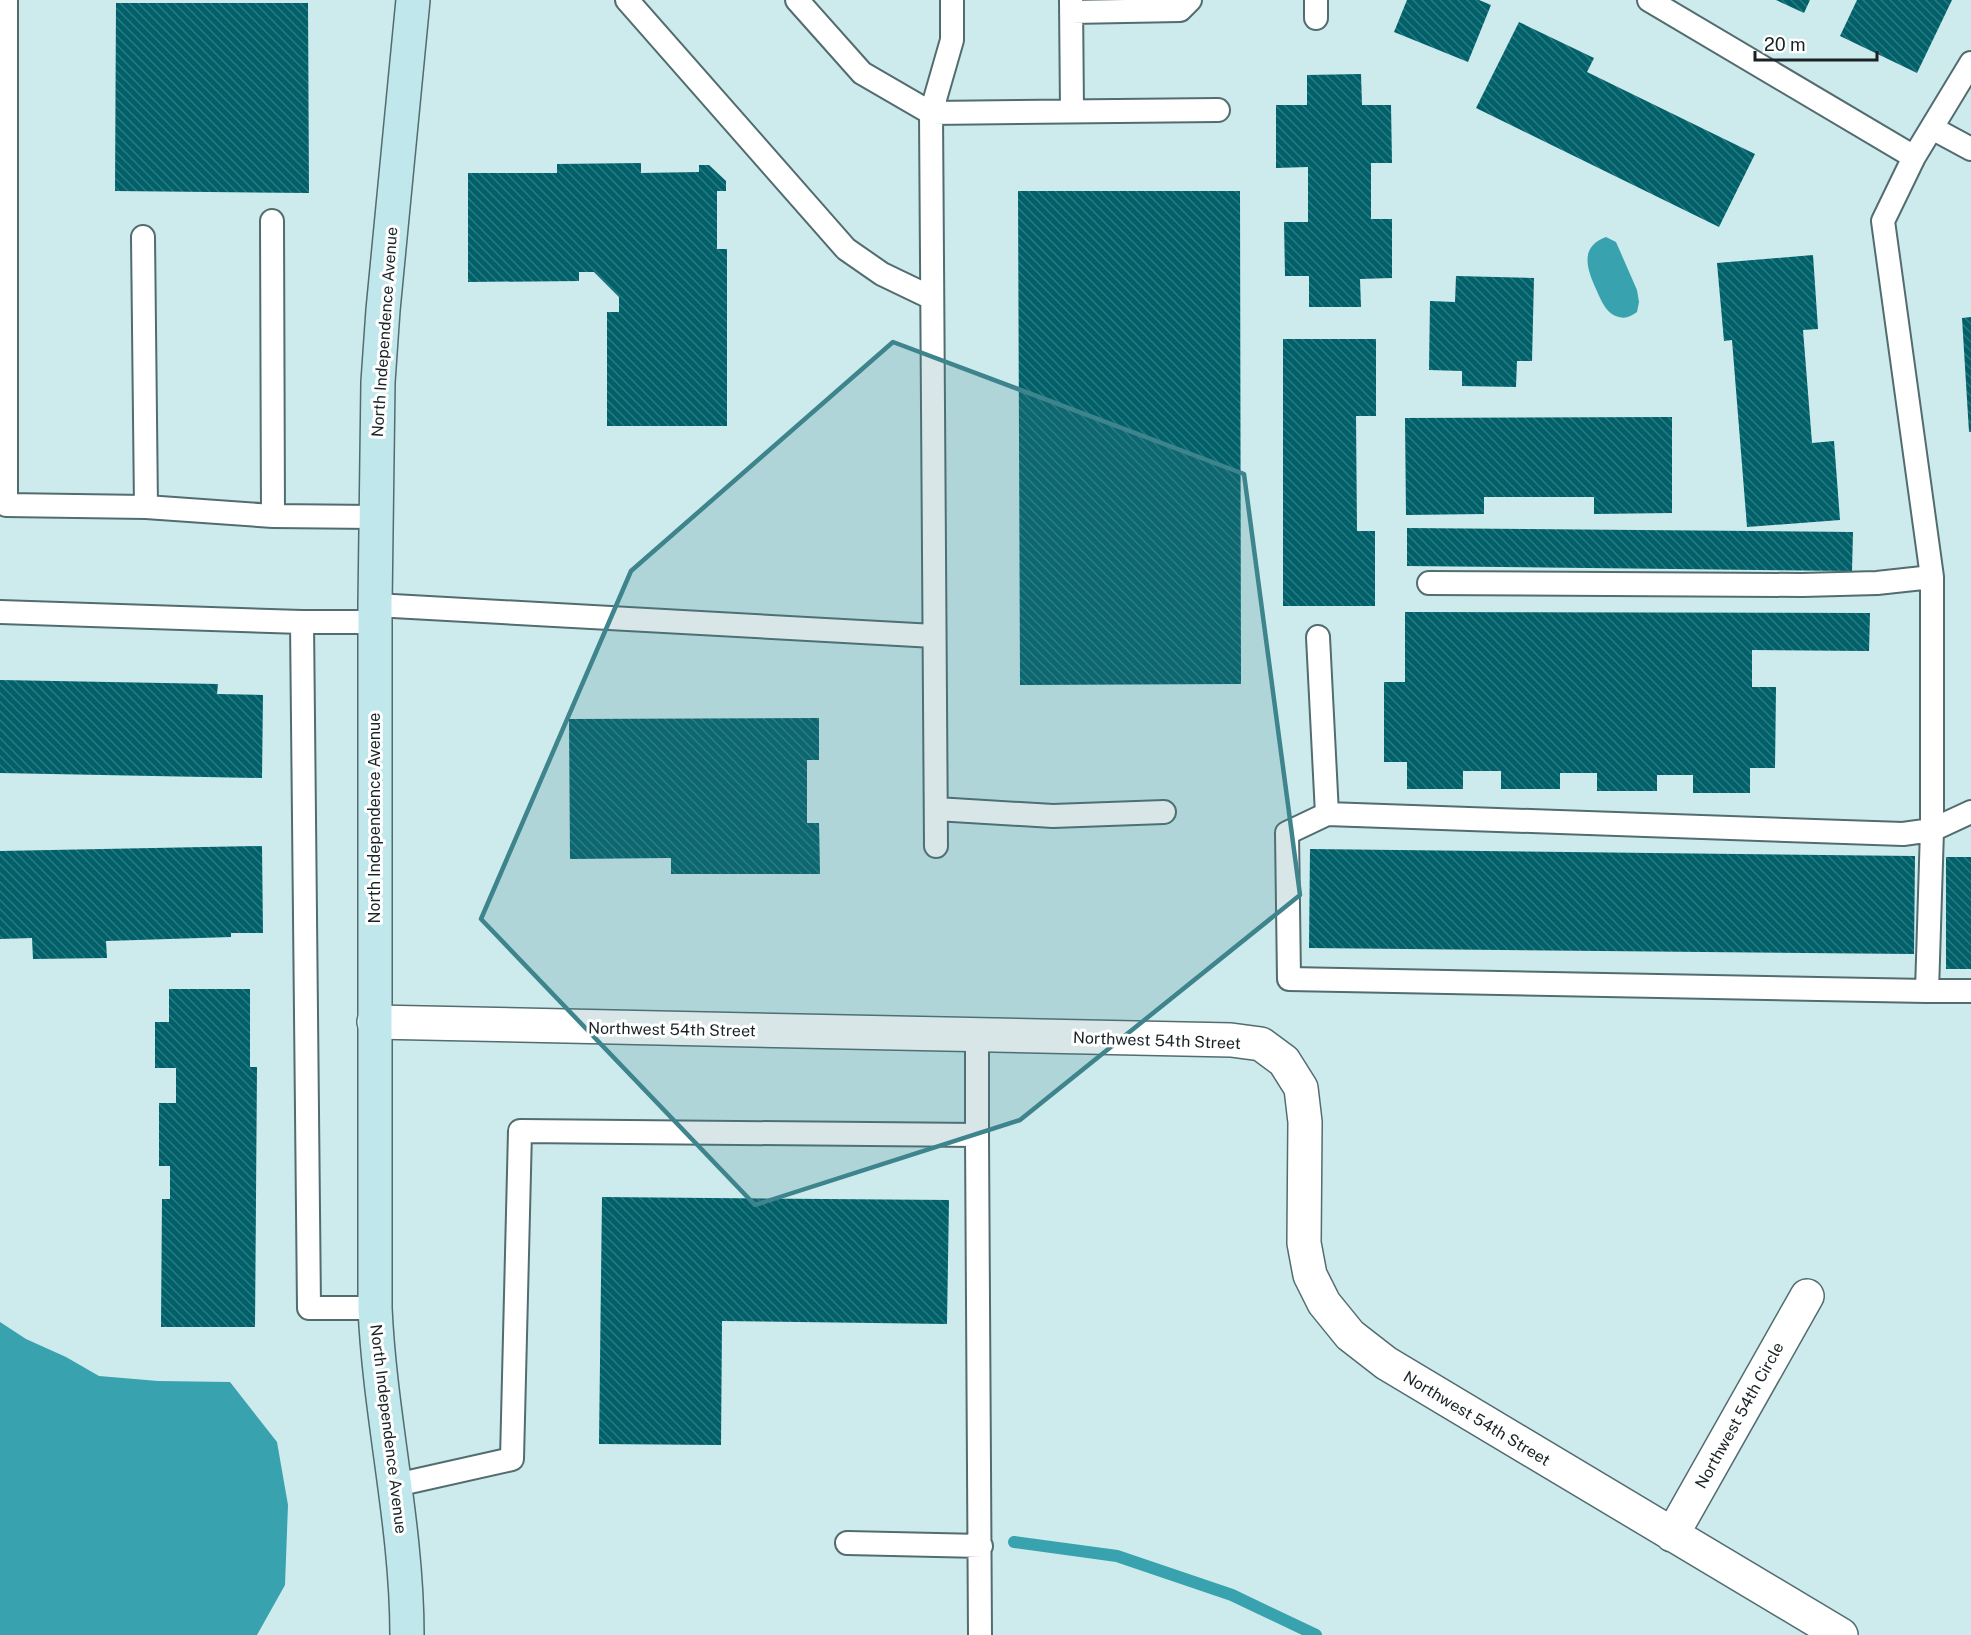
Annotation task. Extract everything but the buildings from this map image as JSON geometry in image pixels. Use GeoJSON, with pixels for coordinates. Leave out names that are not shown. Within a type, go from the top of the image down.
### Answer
{"type":"FeatureCollection","features":[{"type":"Feature","properties":{"kind":"street","name":"North Independence Avenue"},"geometry":{"type":"LineString","coordinates":[[407,1635],[403,1543],[377,1360],[375,1308],[375,517],[378,382],[383,310],[413,0]]}},
{"type":"Feature","properties":{"kind":"street","name":"Northwest 54th Street"},"geometry":{"type":"LineString","coordinates":[[374,1022],[1232,1040],[1261,1044],[1284,1061],[1301,1088],[1305,1122],[1304,1243],[1310,1275],[1324,1303],[1350,1335],[1386,1363],[1840,1635]]}},
{"type":"Feature","properties":{"kind":"street","name":"Northwest 54th Circle"},"geometry":{"type":"LineString","coordinates":[[1672,1535],[1807,1296]]}},
{"type":"Feature","properties":{"kind":"lane"},"geometry":{"type":"LineString","coordinates":[[6,0],[3,383],[6,505],[146,507],[273,516],[375,517]]}},
{"type":"Feature","properties":{"kind":"lane"},"geometry":{"type":"LineString","coordinates":[[627,0],[846,249],[882,274],[932,298]]}},
{"type":"Feature","properties":{"kind":"lane"},"geometry":{"type":"LineString","coordinates":[[797,0],[862,73],[931,113],[1218,110]]}},
{"type":"Feature","properties":{"kind":"lane"},"geometry":{"type":"LineString","coordinates":[[936,846],[931,113],[952,40],[952,0]]}},
{"type":"Feature","properties":{"kind":"lane"},"geometry":{"type":"LineString","coordinates":[[1072,111],[1071,6],[1180,10],[1190,0]]}},
{"type":"Feature","properties":{"kind":"lane"},"geometry":{"type":"LineString","coordinates":[[1649,0],[1914,157]]}},
{"type":"Feature","properties":{"kind":"lane"},"geometry":{"type":"LineString","coordinates":[[1927,991],[1932,830],[1932,577],[1883,221],[1914,157],[1971,63]]}},
{"type":"Feature","properties":{"kind":"lane"},"geometry":{"type":"LineString","coordinates":[[1932,128],[1971,149]]}},
{"type":"Feature","properties":{"kind":"lane"},"geometry":{"type":"LineString","coordinates":[[272,221],[273,516]]}},
{"type":"Feature","properties":{"kind":"lane"},"geometry":{"type":"LineString","coordinates":[[143,237],[146,507]]}},
{"type":"Feature","properties":{"kind":"lane"},"geometry":{"type":"LineString","coordinates":[[1428,583],[1802,585],[1877,583],[1932,577]]}},
{"type":"Feature","properties":{"kind":"lane"},"geometry":{"type":"LineString","coordinates":[[0,612],[302,622],[375,613],[934,636]]}},
{"type":"Feature","properties":{"kind":"lane"},"geometry":{"type":"LineString","coordinates":[[302,622],[309,1308],[375,1308]]}},
{"type":"Feature","properties":{"kind":"lane"},"geometry":{"type":"LineString","coordinates":[[1318,637],[1327,814]]}},
{"type":"Feature","properties":{"kind":"lane"},"geometry":{"type":"LineString","coordinates":[[936,809],[1053,816],[1164,812]]}},
{"type":"Feature","properties":{"kind":"lane"},"geometry":{"type":"LineString","coordinates":[[1971,812],[1932,830],[1891,833],[1327,814],[1287,833],[1289,979],[1971,991]]}},
{"type":"Feature","properties":{"kind":"lane"},"geometry":{"type":"LineString","coordinates":[[977,1036],[980,1635]]}},
{"type":"Feature","properties":{"kind":"lane"},"geometry":{"type":"LineString","coordinates":[[396,1485],[512,1459],[520,1131],[977,1135]]}},
{"type":"Feature","properties":{"kind":"lane"},"geometry":{"type":"LineString","coordinates":[[847,1543],[981,1546]]}},
{"type":"Feature","properties":{"kind":"highlighted area"},"geometry":{"type":"Polygon","coordinates":[[[893,342],[1244,474],[1300,895],[1020,1120],[755,1205],[481,919],[631,571],[893,342]]]}},
{"type":"Feature","properties":{"kind":"water"},"geometry":{"type":"Polygon","coordinates":[[[1606,237],[1616,242],[1637,290],[1639,302],[1637,312],[1631,316],[1622,318],[1611,313],[1604,306],[1588,266],[1592,247],[1597,241],[1606,237]]]}},
{"type":"Feature","properties":{"kind":"water"},"geometry":{"type":"Polygon","coordinates":[[[0,1322],[26,1339],[66,1357],[99,1376],[158,1381],[230,1382],[277,1442],[288,1505],[285,1585],[257,1635],[0,1635],[0,1322]]]}},
{"type":"Feature","properties":{"kind":"waterway"},"geometry":{"type":"LineString","coordinates":[[1014,1542],[1117,1556],[1232,1595],[1316,1635]]}}]}
